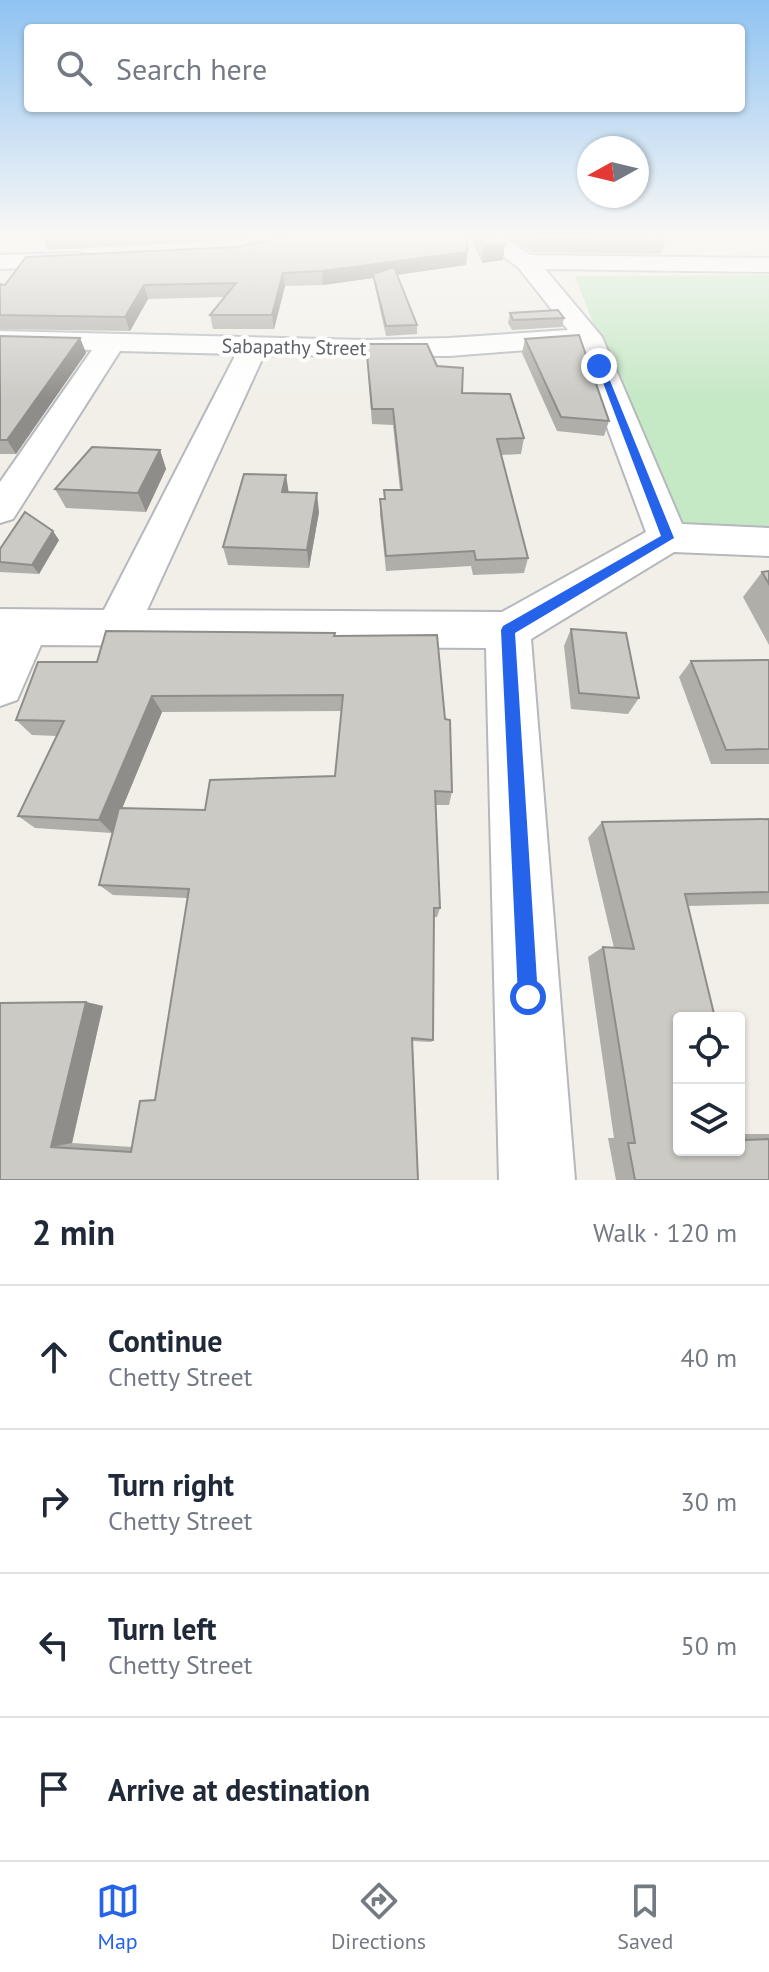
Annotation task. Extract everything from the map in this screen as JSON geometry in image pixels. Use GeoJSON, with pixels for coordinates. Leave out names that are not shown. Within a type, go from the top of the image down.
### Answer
{"type":"FeatureCollection","features":[{"type":"Feature","properties":{"kind":"street"},"geometry":{"type":"LineString","coordinates":[[549,290],[588,337],[668,538]]}},
{"type":"Feature","properties":{"kind":"street","name":"Sabapathy Street"},"geometry":{"type":"LineString","coordinates":[[0,339],[253,348],[449,347],[588,337]]}},
{"type":"Feature","properties":{"kind":"street"},"geometry":{"type":"LineString","coordinates":[[0,510],[111,343]]}},
{"type":"Feature","properties":{"kind":"street"},"geometry":{"type":"LineString","coordinates":[[117,628],[253,348]]}},
{"type":"Feature","properties":{"kind":"street"},"geometry":{"type":"LineString","coordinates":[[0,685],[14,627],[508,630],[668,538],[769,542]]}},
{"type":"Feature","properties":{"kind":"street"},"geometry":{"type":"LineString","coordinates":[[508,630],[537,1180]]}},
{"type":"Feature","properties":{"kind":"green space"},"geometry":{"type":"Polygon","coordinates":[[[580,290],[769,290],[769,529],[672,527],[580,290]]]}},
{"type":"Feature","properties":{"kind":"building"},"geometry":{"type":"Polygon","coordinates":[[[0,290],[141,290],[125,317],[0,315],[0,290]]]}},
{"type":"Feature","properties":{"kind":"building"},"geometry":{"type":"Polygon","coordinates":[[[230,290],[279,290],[272,315],[210,315],[230,290]]]}},
{"type":"Feature","properties":{"kind":"building"},"geometry":{"type":"Polygon","coordinates":[[[377,290],[403,290],[417,325],[386,326],[377,290]]]}},
{"type":"Feature","properties":{"kind":"building"},"geometry":{"type":"Polygon","coordinates":[[[558,310],[564,318],[513,320],[510,313],[558,310]]]}},
{"type":"Feature","properties":{"kind":"building"},"geometry":{"type":"Polygon","coordinates":[[[579,335],[609,421],[561,417],[525,339],[579,335]]]}},
{"type":"Feature","properties":{"kind":"building"},"geometry":{"type":"Polygon","coordinates":[[[0,336],[80,338],[7,440],[0,440],[0,336]]]}},
{"type":"Feature","properties":{"kind":"building"},"geometry":{"type":"Polygon","coordinates":[[[366,344],[427,344],[437,366],[463,368],[462,393],[510,394],[524,438],[497,439],[528,558],[476,560],[474,551],[386,556],[380,499],[385,499],[384,490],[402,490],[393,409],[372,409],[366,344]]]}},
{"type":"Feature","properties":{"kind":"building"},"geometry":{"type":"Polygon","coordinates":[[[92,447],[160,450],[138,493],[55,489],[92,447]]]}},
{"type":"Feature","properties":{"kind":"building"},"geometry":{"type":"Polygon","coordinates":[[[244,474],[286,475],[282,492],[317,493],[307,550],[223,547],[244,474]]]}},
{"type":"Feature","properties":{"kind":"building"},"geometry":{"type":"Polygon","coordinates":[[[25,512],[53,531],[32,565],[0,562],[0,549],[25,512]]]}},
{"type":"Feature","properties":{"kind":"building"},"geometry":{"type":"Polygon","coordinates":[[[769,571],[769,584],[762,572],[769,571]]]}},
{"type":"Feature","properties":{"kind":"building"},"geometry":{"type":"Polygon","coordinates":[[[571,629],[626,633],[639,698],[579,693],[571,629]]]}},
{"type":"Feature","properties":{"kind":"building"},"geometry":{"type":"Polygon","coordinates":[[[106,631],[437,635],[445,719],[450,720],[452,792],[435,791],[440,908],[434,908],[433,1040],[412,1038],[418,1180],[0,1180],[0,1003],[86,1002],[51,1147],[131,1152],[140,1101],[155,1100],[189,889],[99,885],[119,808],[205,810],[210,780],[335,776],[343,695],[152,696],[99,820],[18,816],[64,721],[16,720],[38,662],[97,662],[106,631]]]}},
{"type":"Feature","properties":{"kind":"building"},"geometry":{"type":"Polygon","coordinates":[[[769,660],[769,749],[726,750],[691,661],[769,660]]]}},
{"type":"Feature","properties":{"kind":"building"},"geometry":{"type":"Polygon","coordinates":[[[769,819],[769,892],[685,894],[714,1012],[673,1012],[673,1156],[745,1156],[745,1140],[769,1139],[769,1180],[635,1180],[628,1143],[635,1143],[603,947],[634,949],[602,822],[769,819]]]}},
{"type":"Feature","properties":{"kind":"route"},"geometry":{"type":"LineString","coordinates":[[528,997],[508,630],[668,538],[599,366]]}}]}
